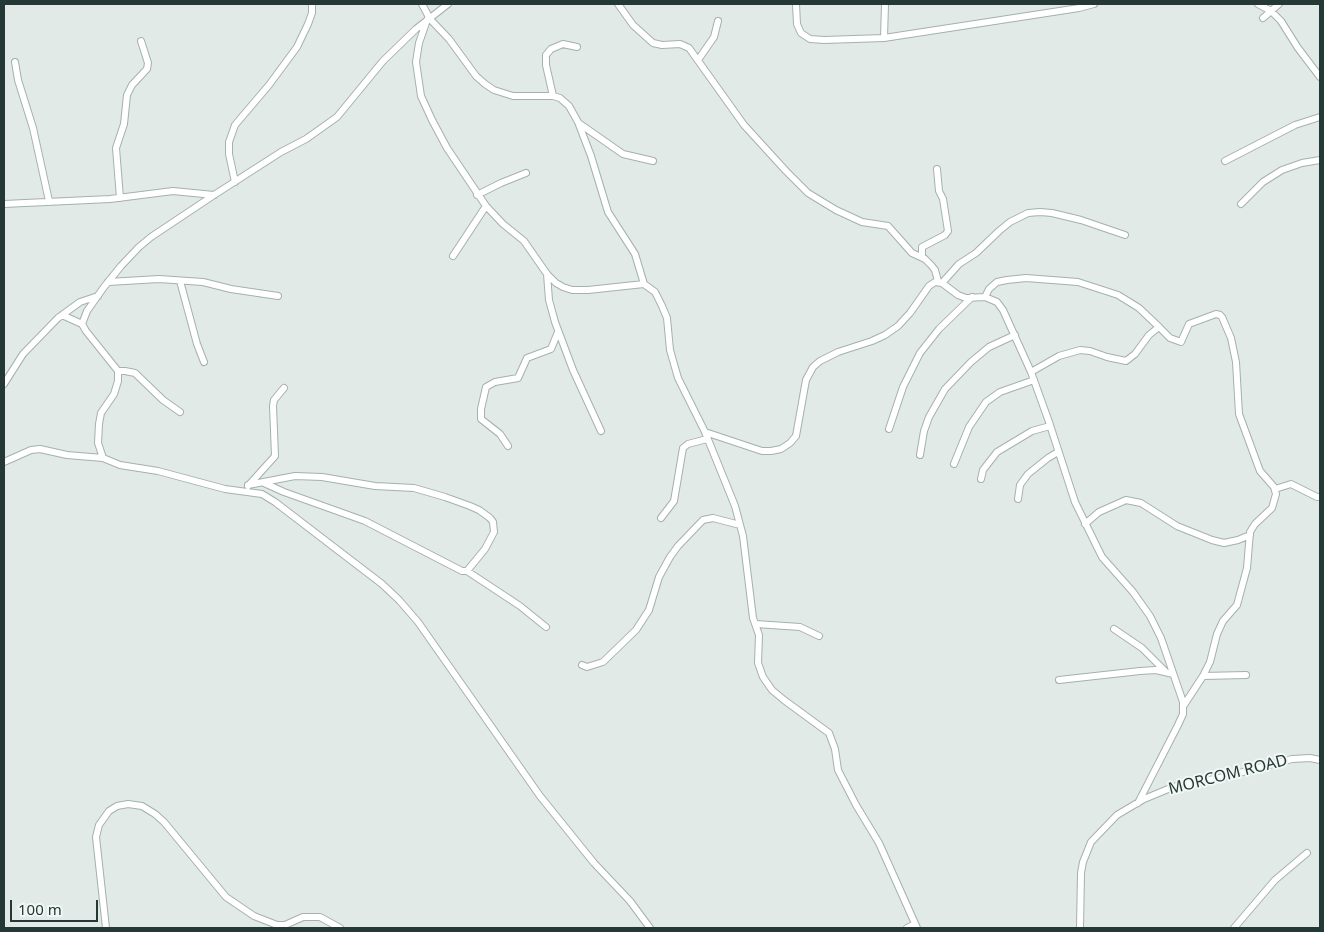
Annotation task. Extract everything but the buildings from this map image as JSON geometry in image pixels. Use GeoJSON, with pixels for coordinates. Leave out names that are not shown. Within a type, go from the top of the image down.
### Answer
{"type":"FeatureCollection","features":[{"type":"Feature","properties":{"kind":"street"},"geometry":{"type":"LineString","coordinates":[[235,182],[229,154],[229,142],[235,125],[269,86],[297,46],[308,24],[312,12],[312,4]]}},
{"type":"Feature","properties":{"kind":"street"},"geometry":{"type":"LineString","coordinates":[[422,4],[429,19],[449,39],[476,76],[494,90],[513,96],[553,96],[565,101],[579,123],[608,212],[635,254],[644,284],[655,292],[667,318],[670,350],[678,378],[706,436],[735,506],[740,524],[753,618],[760,635],[758,663],[763,677],[772,690],[829,733],[838,770],[879,843],[916,926],[907,928]]}},
{"type":"Feature","properties":{"kind":"street"},"geometry":{"type":"LineString","coordinates":[[82,324],[87,311],[108,282],[121,266],[151,237],[280,152],[306,139],[337,117],[383,61],[448,4]]}},
{"type":"Feature","properties":{"kind":"street"},"geometry":{"type":"LineString","coordinates":[[618,4],[633,25],[646,38],[657,45],[673,43],[685,45],[694,53],[744,125],[786,172],[808,193],[836,210],[862,222],[888,226],[912,253],[925,259],[935,270],[940,282],[958,295],[984,297],[997,302],[1003,310],[1034,380],[1075,502],[1085,524],[1102,557],[1133,592],[1150,616],[1161,638],[1184,705],[1183,714],[1178,725],[1138,803]]}},
{"type":"Feature","properties":{"kind":"street"},"geometry":{"type":"LineString","coordinates":[[796,4],[798,29],[804,36],[810,39],[824,40],[884,38],[1079,8],[1094,4]]}},
{"type":"Feature","properties":{"kind":"street"},"geometry":{"type":"LineString","coordinates":[[884,38],[885,4]]}},
{"type":"Feature","properties":{"kind":"street"},"geometry":{"type":"LineString","coordinates":[[1258,4],[1271,11],[1281,21],[1320,77]]}},
{"type":"Feature","properties":{"kind":"street"},"geometry":{"type":"LineString","coordinates":[[1263,18],[1279,4]]}},
{"type":"Feature","properties":{"kind":"street"},"geometry":{"type":"LineString","coordinates":[[429,19],[419,43],[416,62],[421,96],[436,127],[477,195],[503,224],[524,242],[547,274],[556,283],[572,290],[644,284]]}},
{"type":"Feature","properties":{"kind":"street"},"geometry":{"type":"LineString","coordinates":[[698,60],[714,37],[718,21]]}},
{"type":"Feature","properties":{"kind":"street"},"geometry":{"type":"LineString","coordinates":[[120,198],[116,148],[124,124],[127,95],[132,85],[147,69],[148,63],[141,41]]}},
{"type":"Feature","properties":{"kind":"street"},"geometry":{"type":"LineString","coordinates":[[553,96],[546,65],[546,55],[552,49],[563,44],[577,46]]}},
{"type":"Feature","properties":{"kind":"street"},"geometry":{"type":"LineString","coordinates":[[15,62],[18,80],[33,128],[49,201]]}},
{"type":"Feature","properties":{"kind":"street"},"geometry":{"type":"LineString","coordinates":[[1225,161],[1295,125],[1320,117]]}},
{"type":"Feature","properties":{"kind":"street"},"geometry":{"type":"LineString","coordinates":[[579,123],[623,154],[653,161]]}},
{"type":"Feature","properties":{"kind":"street"},"geometry":{"type":"LineString","coordinates":[[1241,204],[1263,182],[1282,170],[1302,163],[1320,160]]}},
{"type":"Feature","properties":{"kind":"street"},"geometry":{"type":"LineString","coordinates":[[922,257],[922,247],[945,235],[948,231],[943,200],[939,191],[937,168]]}},
{"type":"Feature","properties":{"kind":"street"},"geometry":{"type":"LineString","coordinates":[[477,195],[526,173]]}},
{"type":"Feature","properties":{"kind":"street"},"geometry":{"type":"LineString","coordinates":[[4,204],[120,198],[173,192],[214,195]]}},
{"type":"Feature","properties":{"kind":"street"},"geometry":{"type":"LineString","coordinates":[[453,256],[486,206]]}},
{"type":"Feature","properties":{"kind":"street"},"geometry":{"type":"LineString","coordinates":[[661,518],[674,501],[682,448],[706,436],[762,451],[781,449],[790,443],[798,430],[806,380],[813,367],[820,361],[838,352],[884,335],[904,319],[929,286],[940,282],[1010,222],[1028,213],[1052,213],[1081,220],[1125,235]]}},
{"type":"Feature","properties":{"kind":"street"},"geometry":{"type":"LineString","coordinates":[[547,274],[549,300],[558,332],[601,431]]}},
{"type":"Feature","properties":{"kind":"street"},"geometry":{"type":"LineString","coordinates":[[984,297],[997,282],[1007,280],[1026,278],[1078,282],[1118,294],[1139,308],[1170,338],[1181,342],[1189,324],[1216,314],[1222,316],[1231,338],[1236,362],[1239,414],[1260,472],[1275,489],[1273,506],[1255,524],[1250,535],[1247,568],[1236,605],[1222,621],[1210,662],[1184,705]]}},
{"type":"Feature","properties":{"kind":"street"},"geometry":{"type":"LineString","coordinates":[[108,282],[159,279],[203,282],[232,289],[278,296]]}},
{"type":"Feature","properties":{"kind":"street"},"geometry":{"type":"LineString","coordinates":[[180,281],[197,344],[204,362]]}},
{"type":"Feature","properties":{"kind":"street"},"geometry":{"type":"LineString","coordinates":[[4,384],[23,354],[62,315],[80,302],[98,296]]}},
{"type":"Feature","properties":{"kind":"street"},"geometry":{"type":"LineString","coordinates":[[889,429],[903,387],[920,354],[940,329],[972,297]]}},
{"type":"Feature","properties":{"kind":"street"},"geometry":{"type":"LineString","coordinates":[[62,315],[82,324],[86,332],[118,371],[118,381],[114,394],[101,413],[99,424],[98,444],[103,458]]}},
{"type":"Feature","properties":{"kind":"street"},"geometry":{"type":"LineString","coordinates":[[1030,372],[1059,356],[1080,350],[1126,361],[1135,354],[1159,327]]}},
{"type":"Feature","properties":{"kind":"street"},"geometry":{"type":"LineString","coordinates":[[508,446],[500,434],[482,419],[481,409],[486,387],[495,382],[518,378],[527,358],[551,349],[558,332]]}},
{"type":"Feature","properties":{"kind":"street"},"geometry":{"type":"LineString","coordinates":[[920,455],[926,424],[945,388],[970,362],[989,347],[1014,334]]}},
{"type":"Feature","properties":{"kind":"street"},"geometry":{"type":"LineString","coordinates":[[118,371],[126,370],[135,373],[169,405],[180,412]]}},
{"type":"Feature","properties":{"kind":"street"},"geometry":{"type":"LineString","coordinates":[[954,464],[969,427],[986,402],[1000,392],[1034,380]]}},
{"type":"Feature","properties":{"kind":"street"},"geometry":{"type":"LineString","coordinates":[[246,488],[275,456],[273,406],[274,400],[284,388]]}},
{"type":"Feature","properties":{"kind":"street"},"geometry":{"type":"LineString","coordinates":[[981,479],[983,470],[997,452],[1032,431],[1050,426]]}},
{"type":"Feature","properties":{"kind":"street"},"geometry":{"type":"LineString","coordinates":[[4,462],[31,450],[40,449],[67,455],[103,458],[120,465],[176,475],[225,489],[246,488],[295,476],[322,477],[375,486],[414,488],[479,510],[493,522],[494,532],[488,544],[467,571]]}},
{"type":"Feature","properties":{"kind":"street"},"geometry":{"type":"LineString","coordinates":[[1018,499],[1020,485],[1028,474],[1058,452]]}},
{"type":"Feature","properties":{"kind":"street"},"geometry":{"type":"LineString","coordinates":[[264,483],[365,521],[458,570],[467,571],[520,606],[546,627]]}},
{"type":"Feature","properties":{"kind":"street"},"geometry":{"type":"LineString","coordinates":[[1275,489],[1291,484],[1317,498],[1320,497]]}},
{"type":"Feature","properties":{"kind":"street"},"geometry":{"type":"LineString","coordinates":[[246,488],[262,494],[274,502],[382,584],[399,600],[442,654],[540,796],[594,863],[630,901],[650,928]]}},
{"type":"Feature","properties":{"kind":"street"},"geometry":{"type":"LineString","coordinates":[[1085,524],[1099,512],[1126,500],[1141,503],[1177,526],[1212,540],[1224,543],[1250,535]]}},
{"type":"Feature","properties":{"kind":"street"},"geometry":{"type":"LineString","coordinates":[[582,665],[587,666],[603,662],[636,630],[649,610],[659,577],[670,557],[703,520],[712,518],[740,524]]}},
{"type":"Feature","properties":{"kind":"street"},"geometry":{"type":"LineString","coordinates":[[756,624],[800,627],[819,636]]}},
{"type":"Feature","properties":{"kind":"street"},"geometry":{"type":"LineString","coordinates":[[1114,629],[1142,648],[1166,672]]}},
{"type":"Feature","properties":{"kind":"street"},"geometry":{"type":"LineString","coordinates":[[1059,680],[1156,670],[1173,674]]}},
{"type":"Feature","properties":{"kind":"street"},"geometry":{"type":"LineString","coordinates":[[1203,676],[1246,675]]}},
{"type":"Feature","properties":{"kind":"street","name":"MORCOM ROAD"},"geometry":{"type":"LineString","coordinates":[[1080,928],[1080,873],[1087,851],[1099,833],[1117,815],[1172,786],[1224,777],[1266,764],[1292,759],[1310,758],[1320,760]]}},
{"type":"Feature","properties":{"kind":"street"},"geometry":{"type":"LineString","coordinates":[[106,928],[96,837],[100,825],[109,812],[117,806],[128,804],[142,806],[164,822],[226,896],[254,916],[277,925],[285,925],[303,917],[320,917],[340,928]]}},
{"type":"Feature","properties":{"kind":"street"},"geometry":{"type":"LineString","coordinates":[[1234,928],[1275,880],[1307,853]]}}]}
